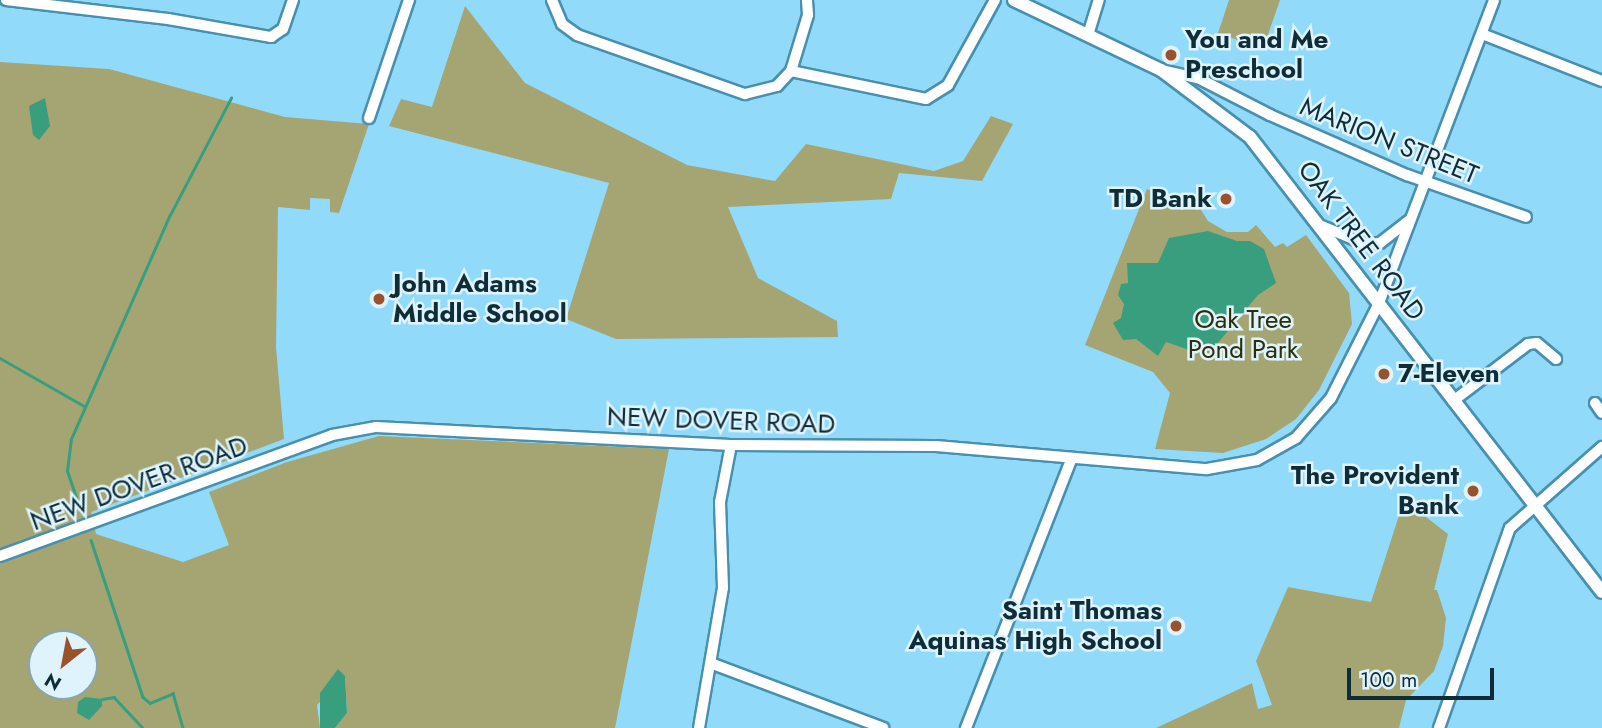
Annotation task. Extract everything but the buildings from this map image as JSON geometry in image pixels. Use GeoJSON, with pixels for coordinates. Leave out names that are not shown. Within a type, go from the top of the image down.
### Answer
{"type":"FeatureCollection","features":[{"type":"Feature","properties":{"kind":"main road","name":"OAK TREE ROAD"},"geometry":{"type":"LineString","coordinates":[[1014,0],[1161,69],[1250,137],[1322,226],[1452,401],[1602,592]]}},
{"type":"Feature","properties":{"kind":"street"},"geometry":{"type":"LineString","coordinates":[[6,0],[58,3],[271,37],[283,29],[293,0]]}},
{"type":"Feature","properties":{"kind":"street"},"geometry":{"type":"LineString","coordinates":[[369,118],[409,0]]}},
{"type":"Feature","properties":{"kind":"street"},"geometry":{"type":"LineString","coordinates":[[552,0],[562,24],[577,35],[734,93],[767,91],[791,71],[808,15],[807,0]]}},
{"type":"Feature","properties":{"kind":"street"},"geometry":{"type":"LineString","coordinates":[[791,71],[926,99],[948,85],[995,0]]}},
{"type":"Feature","properties":{"kind":"street"},"geometry":{"type":"LineString","coordinates":[[1088,35],[1099,0]]}},
{"type":"Feature","properties":{"kind":"street","name":"NEW DOVER ROAD"},"geometry":{"type":"LineString","coordinates":[[0,556],[332,435],[363,429],[404,427],[731,445],[936,446],[1207,469],[1247,463],[1276,451],[1304,431],[1326,407],[1379,303],[1494,0]]}},
{"type":"Feature","properties":{"kind":"street"},"geometry":{"type":"LineString","coordinates":[[1482,34],[1602,81]]}},
{"type":"Feature","properties":{"kind":"street","name":"MARION STREET"},"geometry":{"type":"LineString","coordinates":[[1161,69],[1198,78],[1270,116],[1425,181],[1526,217]]}},
{"type":"Feature","properties":{"kind":"street"},"geometry":{"type":"LineString","coordinates":[[1322,226],[1366,244],[1380,243],[1411,218]]}},
{"type":"Feature","properties":{"kind":"street"},"geometry":{"type":"LineString","coordinates":[[1452,401],[1528,344],[1537,343],[1556,359]]}},
{"type":"Feature","properties":{"kind":"street"},"geometry":{"type":"LineString","coordinates":[[1595,403],[1602,413]]}},
{"type":"Feature","properties":{"kind":"street"},"geometry":{"type":"LineString","coordinates":[[699,728],[713,664],[723,588],[720,502],[731,445]]}},
{"type":"Feature","properties":{"kind":"street"},"geometry":{"type":"LineString","coordinates":[[1439,728],[1505,538],[1534,506],[1602,447]]}},
{"type":"Feature","properties":{"kind":"street"},"geometry":{"type":"LineString","coordinates":[[965,728],[1072,458]]}},
{"type":"Feature","properties":{"kind":"street"},"geometry":{"type":"LineString","coordinates":[[713,664],[883,728]]}},
{"type":"Feature","properties":{"kind":"green space"},"geometry":{"type":"Polygon","coordinates":[[[1229,0],[1280,0],[1263,49],[1218,33],[1229,0]]]}},
{"type":"Feature","properties":{"kind":"green space"},"geometry":{"type":"Polygon","coordinates":[[[465,6],[525,83],[687,165],[775,181],[806,144],[934,171],[963,161],[991,116],[1013,124],[982,181],[899,173],[891,199],[728,207],[758,278],[837,321],[838,337],[616,339],[566,319],[609,183],[389,126],[401,99],[432,107],[465,6]]]}},
{"type":"Feature","properties":{"kind":"green space"},"geometry":{"type":"Polygon","coordinates":[[[0,62],[109,69],[285,117],[369,124],[339,213],[330,212],[330,199],[310,198],[310,210],[278,207],[276,347],[284,439],[91,512],[96,534],[183,562],[229,545],[209,492],[287,462],[379,436],[669,449],[615,728],[335,728],[347,713],[345,676],[317,705],[320,728],[0,728],[0,62]]]}},
{"type":"Feature","properties":{"kind":"green space","name":"Oak Tree Pond Park"},"geometry":{"type":"Polygon","coordinates":[[[1147,189],[1188,206],[1196,202],[1208,221],[1227,232],[1248,232],[1256,225],[1275,247],[1283,243],[1287,247],[1306,235],[1349,293],[1352,324],[1319,390],[1296,419],[1266,439],[1223,453],[1155,449],[1170,393],[1153,372],[1085,345],[1147,189]]]}},
{"type":"Feature","properties":{"kind":"green space"},"geometry":{"type":"Polygon","coordinates":[[[1404,500],[1448,534],[1434,590],[1437,590],[1446,618],[1443,646],[1434,671],[1406,700],[1399,728],[1156,728],[1252,683],[1258,709],[1272,705],[1256,661],[1288,587],[1371,602],[1404,500]]]}},
{"type":"Feature","properties":{"kind":"shaded area"},"geometry":{"type":"Polygon","coordinates":[[[45,98],[50,126],[39,140],[33,135],[29,106],[45,98]]]}},
{"type":"Feature","properties":{"kind":"shaded area"},"geometry":{"type":"Polygon","coordinates":[[[1208,231],[1237,241],[1250,241],[1264,249],[1276,283],[1258,295],[1217,344],[1206,349],[1195,352],[1166,342],[1158,356],[1136,339],[1123,340],[1113,323],[1121,318],[1124,304],[1118,295],[1121,284],[1128,283],[1127,263],[1158,263],[1169,238],[1208,231]]]}},
{"type":"Feature","properties":{"kind":"shaded area"},"geometry":{"type":"Polygon","coordinates":[[[338,669],[345,676],[347,713],[335,728],[320,728],[320,693],[338,669]]]}},
{"type":"Feature","properties":{"kind":"shaded area"},"geometry":{"type":"Polygon","coordinates":[[[102,699],[102,706],[89,720],[77,713],[78,702],[102,699]]]}},
{"type":"Feature","properties":{"kind":"waterway"},"geometry":{"type":"LineString","coordinates":[[81,512],[67,471],[71,439],[170,215],[231,98]]}},
{"type":"Feature","properties":{"kind":"waterway"},"geometry":{"type":"LineString","coordinates":[[0,358],[84,406]]}},
{"type":"Feature","properties":{"kind":"waterway"},"geometry":{"type":"LineString","coordinates":[[91,540],[143,697],[150,703],[173,693],[183,728]]}},
{"type":"Feature","properties":{"kind":"waterway"},"geometry":{"type":"LineString","coordinates":[[102,699],[114,697],[143,728]]}},
{"type":"Feature","properties":{"kind":"place","name":"You and Me Preschool"},"geometry":{"type":"Point","coordinates":[1171,55]}},
{"type":"Feature","properties":{"kind":"place","name":"TD Bank"},"geometry":{"type":"Point","coordinates":[1226,199]}},
{"type":"Feature","properties":{"kind":"place","name":"John Adams Middle School"},"geometry":{"type":"Point","coordinates":[379,299]}},
{"type":"Feature","properties":{"kind":"place","name":"7-Eleven"},"geometry":{"type":"Point","coordinates":[1384,374]}},
{"type":"Feature","properties":{"kind":"place","name":"The Provident Bank"},"geometry":{"type":"Point","coordinates":[1473,491]}},
{"type":"Feature","properties":{"kind":"place","name":"Saint Thomas Aquinas High School"},"geometry":{"type":"Point","coordinates":[1176,626]}}]}
